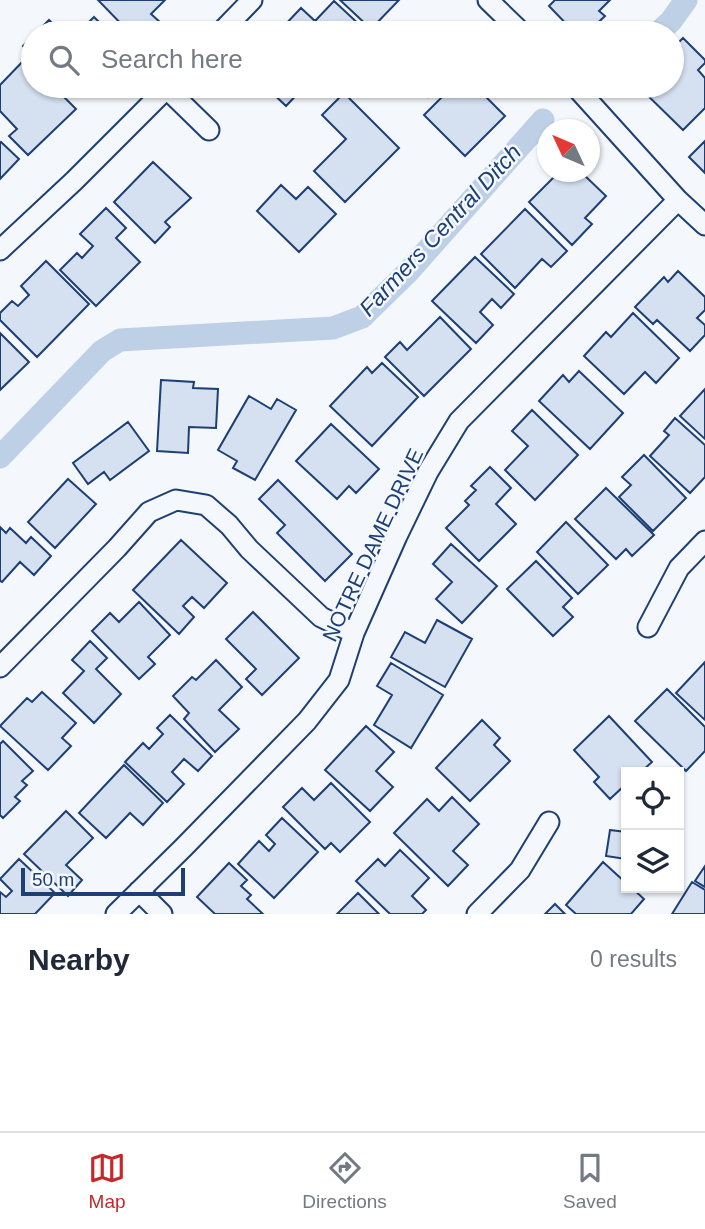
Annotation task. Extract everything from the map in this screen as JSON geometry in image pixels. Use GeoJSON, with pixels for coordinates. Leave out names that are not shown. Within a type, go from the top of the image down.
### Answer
{"type":"FeatureCollection","features":[{"type":"Feature","properties":{"kind":"street"},"geometry":{"type":"LineString","coordinates":[[232,21],[252,0]]}},
{"type":"Feature","properties":{"kind":"street"},"geometry":{"type":"LineString","coordinates":[[488,0],[510,21]]}},
{"type":"Feature","properties":{"kind":"street"},"geometry":{"type":"LineString","coordinates":[[0,250],[157,98]]}},
{"type":"Feature","properties":{"kind":"street"},"geometry":{"type":"LineString","coordinates":[[178,98],[209,130]]}},
{"type":"Feature","properties":{"kind":"street"},"geometry":{"type":"LineString","coordinates":[[586,98],[678,200],[705,225]]}},
{"type":"Feature","properties":{"kind":"street","name":"NOTRE DAME DRIVE"},"geometry":{"type":"LineString","coordinates":[[116,914],[307,721],[339,680],[354,633],[397,536],[428,472],[459,421],[678,200]]}},
{"type":"Feature","properties":{"kind":"street"},"geometry":{"type":"LineString","coordinates":[[0,667],[149,512],[176,499],[206,505],[229,525],[249,550],[321,617],[354,633]]}},
{"type":"Feature","properties":{"kind":"street"},"geometry":{"type":"LineString","coordinates":[[648,627],[679,568],[705,541]]}},
{"type":"Feature","properties":{"kind":"street"},"geometry":{"type":"LineString","coordinates":[[477,914],[520,870],[549,822]]}},
{"type":"Feature","properties":{"kind":"street"},"geometry":{"type":"LineString","coordinates":[[139,891],[162,914]]}},
{"type":"Feature","properties":{"kind":"building"},"geometry":{"type":"Polygon","coordinates":[[[98,0],[165,0],[151,14],[159,21],[118,21],[98,0]]]}},
{"type":"Feature","properties":{"kind":"building"},"geometry":{"type":"Polygon","coordinates":[[[340,0],[399,0],[379,21],[362,21],[340,0]]]}},
{"type":"Feature","properties":{"kind":"building"},"geometry":{"type":"Polygon","coordinates":[[[555,0],[610,0],[599,11],[605,16],[600,21],[563,21],[549,6],[555,0]]]}},
{"type":"Feature","properties":{"kind":"building"},"geometry":{"type":"Polygon","coordinates":[[[334,1],[356,21],[315,21],[334,1]]]}},
{"type":"Feature","properties":{"kind":"building"},"geometry":{"type":"Polygon","coordinates":[[[301,8],[315,21],[289,21],[301,8]]]}},
{"type":"Feature","properties":{"kind":"building"},"geometry":{"type":"Polygon","coordinates":[[[684,39],[705,60],[698,70],[705,78],[705,108],[683,130],[650,98],[684,98],[684,39]]]}},
{"type":"Feature","properties":{"kind":"building"},"geometry":{"type":"Polygon","coordinates":[[[21,63],[21,98],[65,98],[76,109],[28,155],[9,136],[17,129],[0,111],[0,85],[21,63]]]}},
{"type":"Feature","properties":{"kind":"building"},"geometry":{"type":"Polygon","coordinates":[[[278,98],[294,98],[286,106],[278,98]]]}},
{"type":"Feature","properties":{"kind":"building"},"geometry":{"type":"Polygon","coordinates":[[[339,98],[349,98],[399,148],[345,202],[314,171],[346,139],[322,115],[339,98]]]}},
{"type":"Feature","properties":{"kind":"building"},"geometry":{"type":"Polygon","coordinates":[[[441,98],[487,98],[505,116],[465,156],[424,115],[441,98]]]}},
{"type":"Feature","properties":{"kind":"building"},"geometry":{"type":"Polygon","coordinates":[[[705,141],[705,173],[689,157],[705,141]]]}},
{"type":"Feature","properties":{"kind":"building"},"geometry":{"type":"Polygon","coordinates":[[[0,143],[19,159],[0,179],[0,143]]]}},
{"type":"Feature","properties":{"kind":"building"},"geometry":{"type":"Polygon","coordinates":[[[153,162],[191,198],[165,222],[170,227],[155,243],[114,202],[153,162]]]}},
{"type":"Feature","properties":{"kind":"building"},"geometry":{"type":"Polygon","coordinates":[[[549,182],[591,182],[606,196],[585,218],[592,224],[572,245],[529,202],[549,182]]]}},
{"type":"Feature","properties":{"kind":"building"},"geometry":{"type":"Polygon","coordinates":[[[281,185],[296,199],[308,187],[336,214],[299,252],[257,211],[281,185]]]}},
{"type":"Feature","properties":{"kind":"building"},"geometry":{"type":"Polygon","coordinates":[[[106,208],[126,228],[116,238],[140,262],[96,306],[60,270],[77,253],[82,258],[93,246],[80,234],[106,208]]]}},
{"type":"Feature","properties":{"kind":"building"},"geometry":{"type":"Polygon","coordinates":[[[525,209],[567,251],[551,267],[542,259],[515,288],[481,254],[525,209]]]}},
{"type":"Feature","properties":{"kind":"building"},"geometry":{"type":"Polygon","coordinates":[[[475,257],[514,294],[501,308],[492,299],[480,312],[493,325],[476,343],[432,301],[475,257]]]}},
{"type":"Feature","properties":{"kind":"building"},"geometry":{"type":"Polygon","coordinates":[[[46,261],[89,304],[37,357],[0,320],[0,313],[12,301],[18,306],[29,295],[21,286],[46,261]]]}},
{"type":"Feature","properties":{"kind":"building"},"geometry":{"type":"Polygon","coordinates":[[[678,271],[705,297],[705,310],[697,318],[705,325],[705,335],[690,351],[657,320],[653,324],[635,307],[664,277],[668,282],[678,271]]]}},
{"type":"Feature","properties":{"kind":"building"},"geometry":{"type":"Polygon","coordinates":[[[633,313],[679,358],[656,383],[645,372],[624,394],[584,356],[606,332],[611,337],[633,313]]]}},
{"type":"Feature","properties":{"kind":"building"},"geometry":{"type":"Polygon","coordinates":[[[440,317],[471,349],[424,396],[385,357],[400,342],[407,350],[440,317]]]}},
{"type":"Feature","properties":{"kind":"building"},"geometry":{"type":"Polygon","coordinates":[[[0,333],[29,362],[0,390],[0,333]]]}},
{"type":"Feature","properties":{"kind":"building"},"geometry":{"type":"Polygon","coordinates":[[[382,363],[418,397],[372,446],[330,406],[367,367],[372,373],[382,363]]]}},
{"type":"Feature","properties":{"kind":"building"},"geometry":{"type":"Polygon","coordinates":[[[579,371],[623,413],[590,449],[539,401],[563,375],[569,382],[579,371]]]}},
{"type":"Feature","properties":{"kind":"building"},"geometry":{"type":"Polygon","coordinates":[[[161,380],[194,382],[193,388],[218,389],[216,428],[189,427],[188,453],[157,451],[161,380]]]}},
{"type":"Feature","properties":{"kind":"building"},"geometry":{"type":"Polygon","coordinates":[[[705,389],[705,439],[680,416],[705,389]]]}},
{"type":"Feature","properties":{"kind":"building"},"geometry":{"type":"Polygon","coordinates":[[[249,396],[271,409],[277,399],[296,410],[255,480],[233,468],[237,461],[218,450],[249,396]]]}},
{"type":"Feature","properties":{"kind":"building"},"geometry":{"type":"Polygon","coordinates":[[[532,410],[578,455],[535,500],[505,470],[528,446],[512,431],[532,410]]]}},
{"type":"Feature","properties":{"kind":"building"},"geometry":{"type":"Polygon","coordinates":[[[675,418],[705,445],[705,477],[690,493],[650,456],[669,435],[664,431],[675,418]]]}},
{"type":"Feature","properties":{"kind":"building"},"geometry":{"type":"Polygon","coordinates":[[[128,422],[149,451],[110,480],[104,472],[88,484],[73,463],[128,422]]]}},
{"type":"Feature","properties":{"kind":"building"},"geometry":{"type":"Polygon","coordinates":[[[331,424],[379,469],[356,493],[349,486],[337,499],[296,461],[331,424]]]}},
{"type":"Feature","properties":{"kind":"building"},"geometry":{"type":"Polygon","coordinates":[[[644,455],[686,498],[653,531],[619,497],[631,485],[622,477],[644,455]]]}},
{"type":"Feature","properties":{"kind":"building"},"geometry":{"type":"Polygon","coordinates":[[[490,467],[511,488],[496,504],[516,524],[479,561],[446,528],[469,505],[465,501],[476,490],[471,486],[490,467]]]}},
{"type":"Feature","properties":{"kind":"building"},"geometry":{"type":"Polygon","coordinates":[[[68,479],[96,504],[55,548],[28,522],[68,479]]]}},
{"type":"Feature","properties":{"kind":"building"},"geometry":{"type":"Polygon","coordinates":[[[278,480],[352,554],[325,581],[277,533],[285,525],[259,499],[278,480]]]}},
{"type":"Feature","properties":{"kind":"building"},"geometry":{"type":"Polygon","coordinates":[[[606,488],[654,535],[632,556],[626,549],[616,559],[575,519],[606,488]]]}},
{"type":"Feature","properties":{"kind":"building"},"geometry":{"type":"Polygon","coordinates":[[[566,522],[608,565],[578,594],[537,552],[566,522]]]}},
{"type":"Feature","properties":{"kind":"building"},"geometry":{"type":"Polygon","coordinates":[[[0,527],[6,533],[10,528],[26,543],[31,537],[51,556],[34,575],[20,562],[2,582],[0,581],[0,527]]]}},
{"type":"Feature","properties":{"kind":"building"},"geometry":{"type":"Polygon","coordinates":[[[181,540],[227,583],[204,608],[192,597],[183,606],[194,617],[179,634],[133,590],[181,540]]]}},
{"type":"Feature","properties":{"kind":"building"},"geometry":{"type":"Polygon","coordinates":[[[451,544],[497,586],[462,623],[436,599],[452,582],[433,564],[451,544]]]}},
{"type":"Feature","properties":{"kind":"building"},"geometry":{"type":"Polygon","coordinates":[[[536,561],[572,598],[563,607],[573,617],[553,636],[507,589],[536,561]]]}},
{"type":"Feature","properties":{"kind":"building"},"geometry":{"type":"Polygon","coordinates":[[[139,602],[170,635],[148,657],[155,664],[139,679],[92,631],[110,613],[119,622],[139,602]]]}},
{"type":"Feature","properties":{"kind":"building"},"geometry":{"type":"Polygon","coordinates":[[[253,612],[299,658],[262,695],[246,679],[256,669],[226,639],[253,612]]]}},
{"type":"Feature","properties":{"kind":"building"},"geometry":{"type":"Polygon","coordinates":[[[437,620],[472,639],[445,687],[391,657],[405,632],[425,643],[437,620]]]}},
{"type":"Feature","properties":{"kind":"building"},"geometry":{"type":"Polygon","coordinates":[[[90,641],[107,658],[96,669],[121,694],[94,723],[63,693],[84,671],[72,660],[90,641]]]}},
{"type":"Feature","properties":{"kind":"building"},"geometry":{"type":"Polygon","coordinates":[[[216,660],[242,687],[219,710],[239,729],[215,752],[184,719],[189,713],[173,696],[192,677],[196,680],[216,660]]]}},
{"type":"Feature","properties":{"kind":"building"},"geometry":{"type":"Polygon","coordinates":[[[705,662],[705,720],[676,693],[705,662]]]}},
{"type":"Feature","properties":{"kind":"building"},"geometry":{"type":"Polygon","coordinates":[[[391,663],[443,695],[411,748],[374,725],[392,695],[377,686],[391,663]]]}},
{"type":"Feature","properties":{"kind":"building"},"geometry":{"type":"Polygon","coordinates":[[[667,689],[705,727],[705,751],[686,771],[635,721],[667,689]]]}},
{"type":"Feature","properties":{"kind":"building"},"geometry":{"type":"Polygon","coordinates":[[[42,692],[76,723],[62,738],[71,746],[48,770],[0,726],[27,698],[32,702],[42,692]]]}},
{"type":"Feature","properties":{"kind":"building"},"geometry":{"type":"Polygon","coordinates":[[[170,715],[212,756],[198,771],[184,759],[172,772],[184,784],[167,802],[125,762],[143,743],[149,749],[163,734],[157,728],[170,715]]]}},
{"type":"Feature","properties":{"kind":"building"},"geometry":{"type":"Polygon","coordinates":[[[609,716],[652,762],[646,767],[621,767],[621,789],[610,799],[594,782],[599,777],[574,750],[609,716]]]}},
{"type":"Feature","properties":{"kind":"building"},"geometry":{"type":"Polygon","coordinates":[[[482,720],[500,738],[494,745],[510,761],[470,801],[436,768],[482,720]]]}},
{"type":"Feature","properties":{"kind":"building"},"geometry":{"type":"Polygon","coordinates":[[[366,726],[394,752],[376,771],[393,787],[370,811],[325,770],[366,726]]]}},
{"type":"Feature","properties":{"kind":"building"},"geometry":{"type":"Polygon","coordinates":[[[3,741],[33,771],[22,781],[27,785],[15,797],[20,801],[3,818],[0,815],[0,744],[3,741]]]}},
{"type":"Feature","properties":{"kind":"building"},"geometry":{"type":"Polygon","coordinates":[[[124,765],[163,803],[143,825],[130,813],[106,838],[79,813],[124,765]]]}},
{"type":"Feature","properties":{"kind":"building"},"geometry":{"type":"Polygon","coordinates":[[[331,783],[370,822],[340,852],[331,843],[325,849],[283,807],[302,788],[314,800],[331,783]]]}},
{"type":"Feature","properties":{"kind":"building"},"geometry":{"type":"Polygon","coordinates":[[[452,797],[479,824],[453,851],[468,865],[448,886],[394,833],[427,799],[439,811],[452,797]]]}},
{"type":"Feature","properties":{"kind":"building"},"geometry":{"type":"Polygon","coordinates":[[[66,811],[93,838],[66,865],[82,880],[68,896],[24,854],[66,811]]]}},
{"type":"Feature","properties":{"kind":"building"},"geometry":{"type":"Polygon","coordinates":[[[282,818],[318,852],[274,898],[238,864],[259,841],[269,851],[275,844],[266,835],[282,818]]]}},
{"type":"Feature","properties":{"kind":"building"},"geometry":{"type":"Polygon","coordinates":[[[610,830],[621,831],[621,858],[606,856],[610,830]]]}},
{"type":"Feature","properties":{"kind":"building"},"geometry":{"type":"Polygon","coordinates":[[[400,850],[429,878],[412,896],[426,910],[422,914],[390,914],[356,881],[378,859],[385,866],[400,850]]]}},
{"type":"Feature","properties":{"kind":"building"},"geometry":{"type":"Polygon","coordinates":[[[19,859],[55,893],[35,914],[0,914],[0,892],[6,897],[12,891],[0,879],[19,859]]]}},
{"type":"Feature","properties":{"kind":"building"},"geometry":{"type":"Polygon","coordinates":[[[603,862],[621,878],[621,893],[637,893],[644,899],[631,914],[576,914],[566,905],[603,862]]]}},
{"type":"Feature","properties":{"kind":"building"},"geometry":{"type":"Polygon","coordinates":[[[229,863],[247,880],[241,886],[251,895],[247,899],[263,914],[215,914],[197,897],[229,863]]]}},
{"type":"Feature","properties":{"kind":"building"},"geometry":{"type":"Polygon","coordinates":[[[705,866],[705,887],[695,881],[705,866]]]}},
{"type":"Feature","properties":{"kind":"building"},"geometry":{"type":"Polygon","coordinates":[[[692,882],[705,890],[705,914],[672,914],[692,882]]]}},
{"type":"Feature","properties":{"kind":"building"},"geometry":{"type":"Polygon","coordinates":[[[358,893],[379,914],[337,914],[358,893]]]}},
{"type":"Feature","properties":{"kind":"building"},"geometry":{"type":"Polygon","coordinates":[[[555,904],[565,914],[545,914],[555,904]]]}},
{"type":"Feature","properties":{"kind":"waterway","name":"Farmers Central Ditch"},"geometry":{"type":"LineString","coordinates":[[671,21],[686,0]]}},
{"type":"Feature","properties":{"kind":"waterway","name":"Farmers Central Ditch"},"geometry":{"type":"LineString","coordinates":[[0,457],[102,351],[120,340],[333,328],[362,317],[408,272],[537,127]]}}]}
